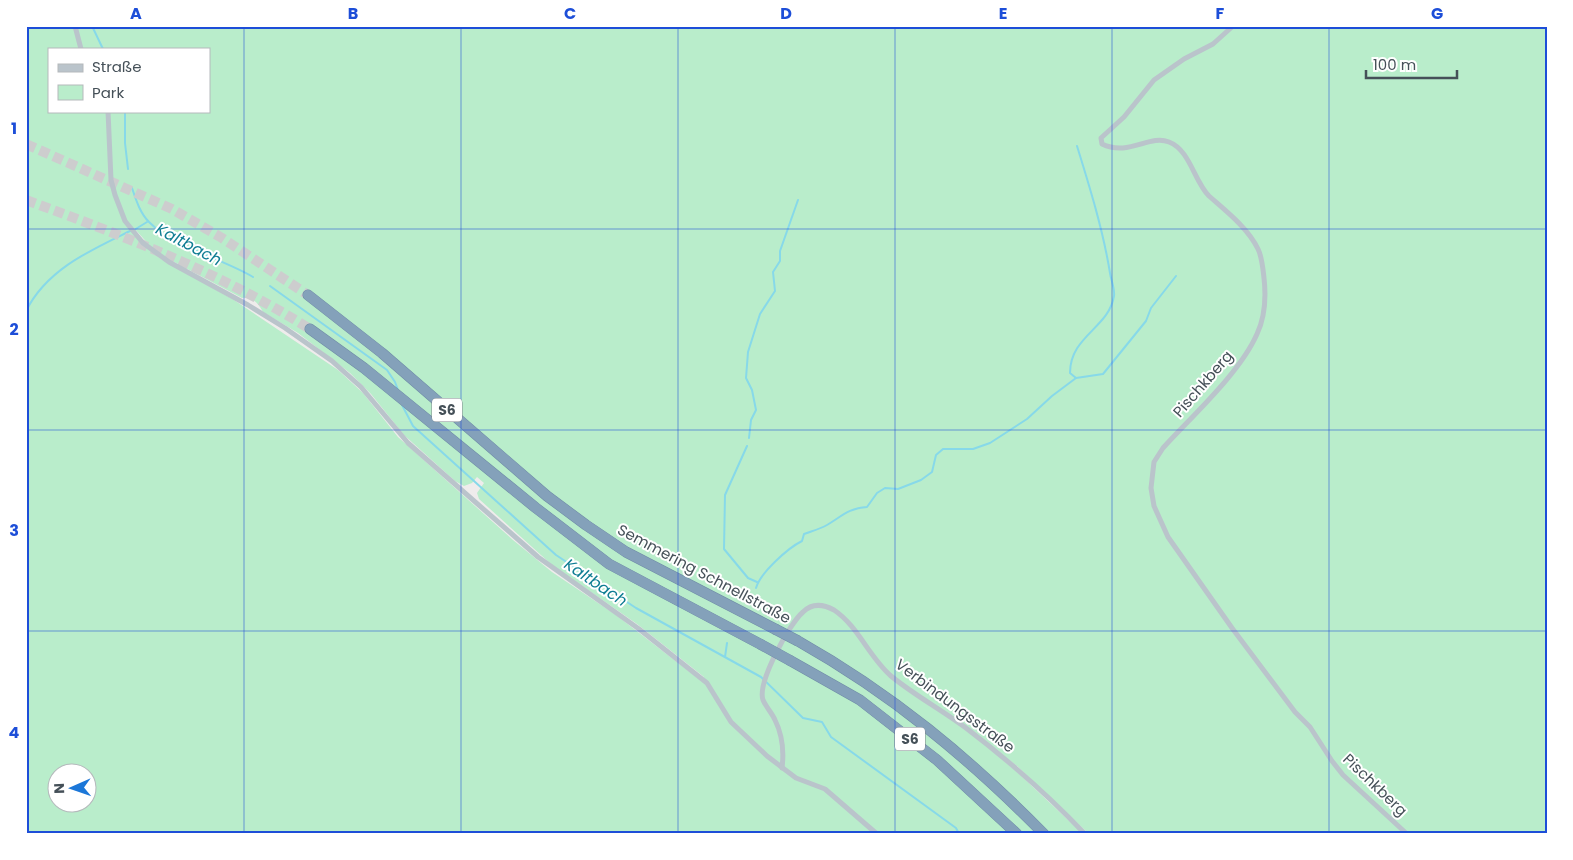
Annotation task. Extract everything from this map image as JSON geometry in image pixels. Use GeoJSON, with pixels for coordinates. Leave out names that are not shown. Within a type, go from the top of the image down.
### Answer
{"type":"FeatureCollection","features":[{"type":"Feature","properties":{"kind":"highway","name":"Semmering Schnellstraße"},"geometry":{"type":"LineString","coordinates":[[308,295],[382,353],[546,496],[626,552],[798,641],[901,706],[957,751],[1044,834]]}},
{"type":"Feature","properties":{"kind":"highway","name":"S6"},"geometry":{"type":"LineString","coordinates":[[310,329],[423,415],[536,508],[609,564],[792,660],[860,700],[937,760],[1017,834]]}},
{"type":"Feature","properties":{"kind":"street"},"geometry":{"type":"LineString","coordinates":[[75,26],[82,48]]}},
{"type":"Feature","properties":{"kind":"street","name":"Pischkberg"},"geometry":{"type":"LineString","coordinates":[[1233,26],[1213,44],[1184,59],[1154,80],[1124,117],[1101,138],[1102,144],[1112,148],[1133,148],[1154,141],[1168,141],[1179,149],[1204,190],[1240,226],[1258,249],[1263,267],[1266,296],[1258,333],[1244,356],[1163,448],[1154,462],[1151,488],[1154,506],[1160,521],[1177,550],[1261,667],[1295,712],[1310,727],[1332,761],[1343,775],[1407,834]]}},
{"type":"Feature","properties":{"kind":"street"},"geometry":{"type":"LineString","coordinates":[[108,112],[112,180],[115,195],[125,221],[143,243],[169,262],[248,305],[285,328],[332,362],[361,387],[408,443],[538,557],[639,628],[702,678],[712,690],[731,722],[782,768],[796,778],[825,789],[877,834]]}},
{"type":"Feature","properties":{"kind":"street","name":"Verbindungsstraße"},"geometry":{"type":"LineString","coordinates":[[782,768],[784,755],[781,741],[775,720],[763,699],[763,687],[767,673],[796,620],[802,612],[817,605],[832,609],[845,620],[875,660],[892,676],[967,729],[1023,774],[1085,834]]}},
{"type":"Feature","properties":{"kind":"green space"},"geometry":{"type":"Polygon","coordinates":[[[26,26],[1547,26],[1547,834],[1089,834],[1017,766],[944,710],[1016,771],[1083,834],[26,834],[26,26]],[[134,228],[139,241],[161,259],[234,300],[338,370],[363,393],[398,437],[513,540],[552,572],[616,615],[704,683],[704,677],[637,624],[552,565],[479,499],[477,493],[484,483],[477,477],[472,483],[464,486],[455,481],[404,435],[371,394],[350,373],[298,333],[263,312],[252,299],[242,298],[163,256],[151,247],[134,228]]]}},
{"type":"Feature","properties":{"kind":"waterway","name":"Kaltbach"},"geometry":{"type":"LineString","coordinates":[[92,26],[103,48]]}},
{"type":"Feature","properties":{"kind":"waterway","name":"Kaltbach"},"geometry":{"type":"LineString","coordinates":[[125,112],[125,143],[128,169]]}},
{"type":"Feature","properties":{"kind":"waterway"},"geometry":{"type":"LineString","coordinates":[[1076,378],[1070,373],[1076,350],[1105,316],[1111,307],[1114,296],[1100,225],[1077,146]]}},
{"type":"Feature","properties":{"kind":"waterway","name":"Kaltbach"},"geometry":{"type":"LineString","coordinates":[[132,188],[143,215],[160,231],[185,246],[253,277]]}},
{"type":"Feature","properties":{"kind":"waterway"},"geometry":{"type":"LineString","coordinates":[[749,438],[751,420],[756,410],[752,390],[746,378],[748,352],[760,314],[775,291],[773,272],[780,261],[780,251],[798,200]]}},
{"type":"Feature","properties":{"kind":"waterway"},"geometry":{"type":"LineString","coordinates":[[134,230],[147,222]]}},
{"type":"Feature","properties":{"kind":"waterway"},"geometry":{"type":"LineString","coordinates":[[26,311],[35,296],[58,272],[85,254],[130,231]]}},
{"type":"Feature","properties":{"kind":"waterway"},"geometry":{"type":"LineString","coordinates":[[756,588],[769,568],[782,555],[802,541],[804,534],[824,526],[850,511],[867,507],[877,493],[885,488],[898,489],[921,480],[932,472],[936,455],[943,449],[973,449],[990,443],[1027,419],[1052,396],[1076,378],[1103,374],[1146,321],[1151,308],[1176,276]]}},
{"type":"Feature","properties":{"kind":"waterway","name":"Kaltbach"},"geometry":{"type":"LineString","coordinates":[[270,286],[387,370],[398,390]]}},
{"type":"Feature","properties":{"kind":"waterway","name":"Kaltbach"},"geometry":{"type":"LineString","coordinates":[[402,405],[413,426],[556,555],[636,608],[761,677],[803,718],[822,722],[831,737],[956,828],[959,834]]}},
{"type":"Feature","properties":{"kind":"waterway"},"geometry":{"type":"LineString","coordinates":[[747,446],[725,495],[724,549],[748,578],[757,582]]}},
{"type":"Feature","properties":{"kind":"waterway"},"geometry":{"type":"LineString","coordinates":[[725,657],[727,643]]}},
{"type":"Feature","properties":{"kind":"tunnel"},"geometry":{"type":"LineString","coordinates":[[26,144],[172,209],[222,238],[308,295]]}},
{"type":"Feature","properties":{"kind":"tunnel"},"geometry":{"type":"LineString","coordinates":[[26,200],[99,227],[207,273],[242,290],[310,329]]}}]}
